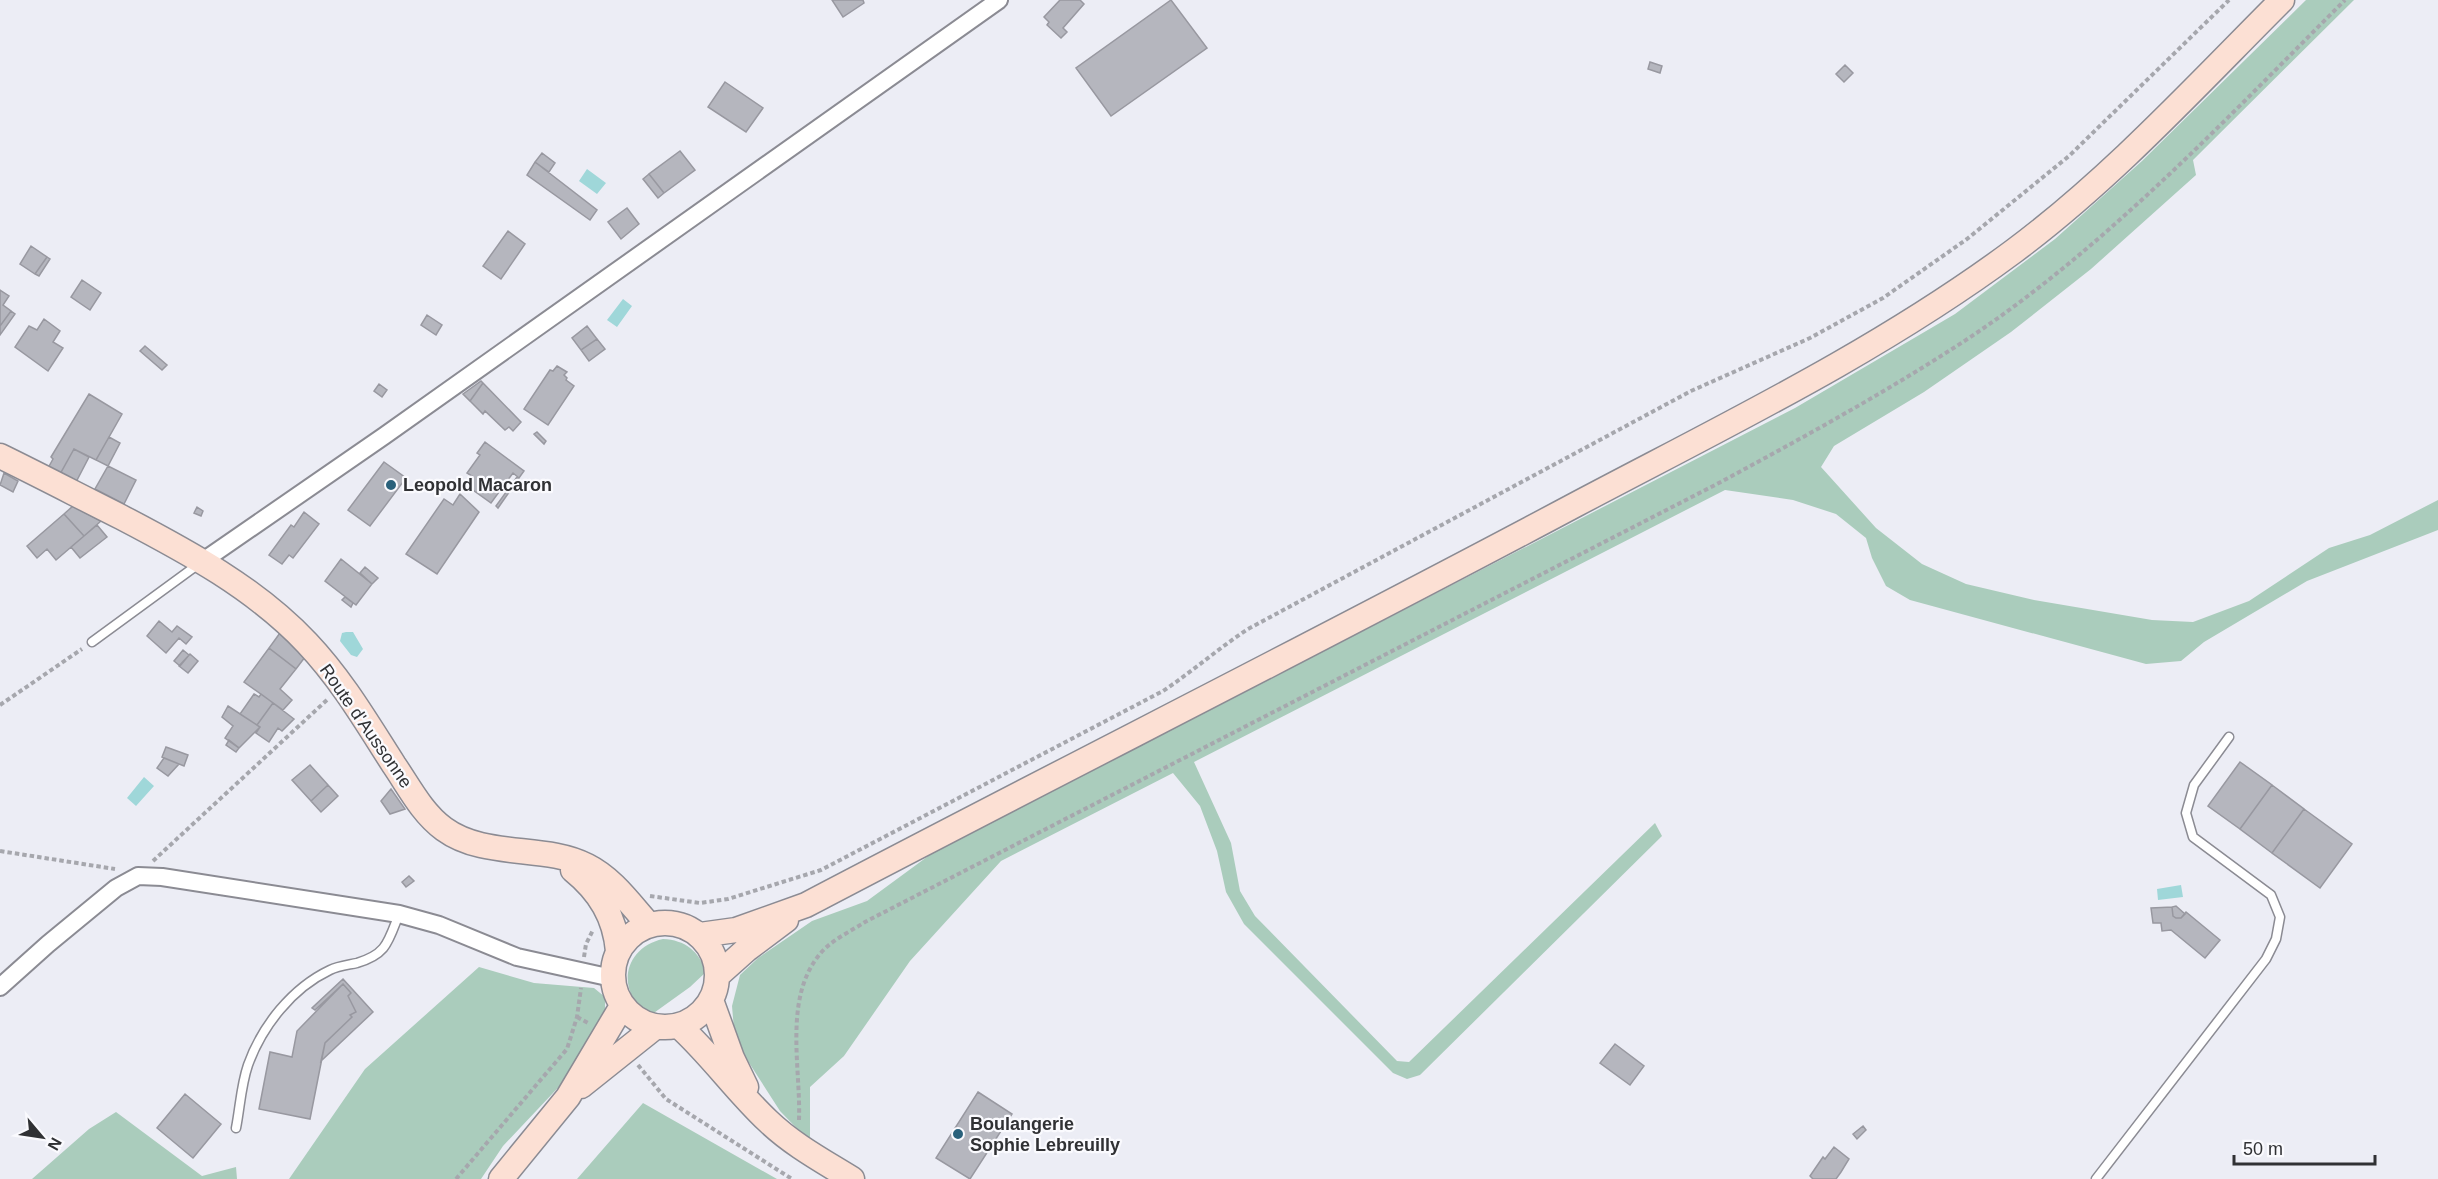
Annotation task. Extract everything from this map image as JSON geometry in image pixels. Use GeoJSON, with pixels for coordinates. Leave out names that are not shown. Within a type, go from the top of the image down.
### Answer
{"type":"FeatureCollection","features":[{"type":"Feature","properties":{"kind":"main road"},"geometry":{"type":"LineString","coordinates":[[700,935],[736,930],[806,905],[1521,533],[1910,324],[2016,250],[2067,208],[2126,155],[2282,0]]}},
{"type":"Feature","properties":{"kind":"main road","name":"Route d'Aussonne"},"geometry":{"type":"LineString","coordinates":[[0,456],[203,561],[241,585],[272,611],[307,643],[343,686],[421,806],[444,829],[465,840],[484,845],[558,857],[585,864],[601,874],[649,925]]}},
{"type":"Feature","properties":{"kind":"main road"},"geometry":{"type":"LineString","coordinates":[[558,857],[588,884],[605,904],[612,918],[618,951]]}},
{"type":"Feature","properties":{"kind":"main road"},"geometry":{"type":"LineString","coordinates":[[718,975],[746,950],[806,905]]}},
{"type":"Feature","properties":{"kind":"main road"},"geometry":{"type":"LineString","coordinates":[[568,1097],[667,1026],[692,1020],[711,1000],[718,975],[713,953],[700,935],[685,926],[667,922],[649,925],[637,930],[626,939],[618,951],[612,978],[615,993],[622,1006],[637,1019],[667,1026],[698,1044],[793,1143],[852,1179]]}},
{"type":"Feature","properties":{"kind":"main road"},"geometry":{"type":"LineString","coordinates":[[711,1000],[732,1058],[757,1108]]}},
{"type":"Feature","properties":{"kind":"main road"},"geometry":{"type":"LineString","coordinates":[[501,1179],[568,1097],[622,1006]]}},
{"type":"Feature","properties":{"kind":"street"},"geometry":{"type":"LineString","coordinates":[[203,561],[384,436],[999,0]]}},
{"type":"Feature","properties":{"kind":"street"},"geometry":{"type":"LineString","coordinates":[[0,987],[116,888],[138,876],[162,877],[399,914],[439,925],[517,957],[612,978]]}},
{"type":"Feature","properties":{"kind":"lane"},"geometry":{"type":"LineString","coordinates":[[92,642],[203,561]]}},
{"type":"Feature","properties":{"kind":"lane"},"geometry":{"type":"LineString","coordinates":[[2096,1179],[2266,959],[2277,939],[2280,917],[2271,895],[2193,837],[2186,813],[2194,784],[2229,737]]}},
{"type":"Feature","properties":{"kind":"lane"},"geometry":{"type":"LineString","coordinates":[[236,1128],[247,1066],[262,1033],[283,1006],[305,985],[331,969],[377,956],[388,941],[399,914]]}},
{"type":"Feature","properties":{"kind":"path"},"geometry":{"type":"LineString","coordinates":[[644,898],[651,896],[699,903],[728,899],[821,870],[1163,691],[1248,629],[1311,595],[1691,391],[1810,338],[1883,298],[1966,239],[2069,156],[2229,0]]}},
{"type":"Feature","properties":{"kind":"path"},"geometry":{"type":"LineString","coordinates":[[793,1143],[799,1130],[798,1020],[803,982],[821,952],[865,922],[1727,479],[1815,431],[1956,345],[2030,293],[2084,250],[2227,117],[2345,0]]}},
{"type":"Feature","properties":{"kind":"path"},"geometry":{"type":"LineString","coordinates":[[0,705],[92,642]]}},
{"type":"Feature","properties":{"kind":"path"},"geometry":{"type":"LineString","coordinates":[[0,851],[124,870],[138,876],[343,686]]}},
{"type":"Feature","properties":{"kind":"path"},"geometry":{"type":"LineString","coordinates":[[583,964],[586,944],[596,927]]}},
{"type":"Feature","properties":{"kind":"path"},"geometry":{"type":"LineString","coordinates":[[456,1179],[567,1050],[578,1017],[581,984]]}},
{"type":"Feature","properties":{"kind":"path"},"geometry":{"type":"LineString","coordinates":[[637,1064],[666,1099],[792,1179]]}},
{"type":"Feature","properties":{"kind":"green space"},"geometry":{"type":"Polygon","coordinates":[[[2306,0],[2354,0],[2193,160],[2196,175],[2091,269],[2011,332],[1924,392],[1834,446],[1821,467],[1876,528],[1922,564],[1966,584],[2034,600],[2152,620],[2193,622],[2249,601],[2329,548],[2370,535],[2438,500],[2438,530],[2307,581],[2204,642],[2181,661],[2146,664],[1910,600],[1886,586],[1872,558],[1866,538],[1836,514],[1793,500],[1725,490],[1194,762],[1231,843],[1240,891],[1255,916],[1397,1061],[1409,1062],[1655,823],[1662,836],[1420,1075],[1407,1079],[1393,1073],[1244,924],[1226,892],[1217,851],[1200,806],[1173,773],[1001,861],[910,961],[844,1056],[810,1087],[810,1142],[780,1111],[735,1041],[732,1006],[740,975],[758,958],[812,921],[867,901],[931,854],[1795,408],[1955,314],[2055,239],[2142,161],[2306,0]]]}},
{"type":"Feature","properties":{"kind":"green space"},"geometry":{"type":"Polygon","coordinates":[[[663,939],[684,944],[690,948],[699,958],[706,972],[690,987],[651,1015],[639,1006],[632,996],[628,984],[628,972],[639,952],[649,944],[663,939]]]}},
{"type":"Feature","properties":{"kind":"green space"},"geometry":{"type":"Polygon","coordinates":[[[479,967],[534,983],[594,988],[605,997],[605,1017],[570,1075],[503,1146],[481,1179],[289,1179],[365,1069],[479,967]]]}},
{"type":"Feature","properties":{"kind":"green space"},"geometry":{"type":"Polygon","coordinates":[[[643,1103],[777,1179],[577,1179],[643,1103]]]}},
{"type":"Feature","properties":{"kind":"green space"},"geometry":{"type":"Polygon","coordinates":[[[116,1112],[202,1176],[236,1167],[237,1179],[32,1179],[89,1129],[116,1112]]]}},
{"type":"Feature","properties":{"kind":"water"},"geometry":{"type":"Polygon","coordinates":[[[587,169],[606,183],[597,194],[579,181],[587,169]]]}},
{"type":"Feature","properties":{"kind":"water"},"geometry":{"type":"Polygon","coordinates":[[[623,299],[632,306],[617,327],[607,320],[623,299]]]}},
{"type":"Feature","properties":{"kind":"water"},"geometry":{"type":"Polygon","coordinates":[[[353,632],[363,649],[357,657],[351,655],[340,641],[342,633],[353,632]]]}},
{"type":"Feature","properties":{"kind":"water"},"geometry":{"type":"Polygon","coordinates":[[[144,777],[154,786],[136,806],[127,798],[144,777]]]}},
{"type":"Feature","properties":{"kind":"water"},"geometry":{"type":"Polygon","coordinates":[[[2181,885],[2183,897],[2158,900],[2157,889],[2181,885]]]}},
{"type":"Feature","properties":{"kind":"building"},"geometry":{"type":"Polygon","coordinates":[[[832,0],[863,0],[864,3],[843,17],[832,0]]]}},
{"type":"Feature","properties":{"kind":"building"},"geometry":{"type":"Polygon","coordinates":[[[1060,0],[1080,0],[1084,4],[1063,28],[1067,32],[1061,38],[1047,25],[1049,22],[1044,17],[1060,0]]]}},
{"type":"Feature","properties":{"kind":"building"},"geometry":{"type":"Polygon","coordinates":[[[1171,0],[1207,48],[1111,116],[1076,68],[1171,0]]]}},
{"type":"Feature","properties":{"kind":"building"},"geometry":{"type":"Polygon","coordinates":[[[1650,62],[1662,66],[1660,73],[1648,69],[1650,62]]]}},
{"type":"Feature","properties":{"kind":"building"},"geometry":{"type":"Polygon","coordinates":[[[1845,65],[1853,73],[1844,82],[1836,74],[1845,65]]]}},
{"type":"Feature","properties":{"kind":"building"},"geometry":{"type":"Polygon","coordinates":[[[725,82],[763,108],[746,132],[708,107],[725,82]]]}},
{"type":"Feature","properties":{"kind":"building"},"geometry":{"type":"Polygon","coordinates":[[[680,151],[695,170],[664,193],[649,174],[680,151]]]}},
{"type":"Feature","properties":{"kind":"building"},"geometry":{"type":"Polygon","coordinates":[[[542,153],[555,163],[549,172],[535,162],[542,153]]]}},
{"type":"Feature","properties":{"kind":"building"},"geometry":{"type":"Polygon","coordinates":[[[535,162],[597,210],[590,220],[527,175],[535,162]]]}},
{"type":"Feature","properties":{"kind":"building"},"geometry":{"type":"Polygon","coordinates":[[[649,174],[664,193],[658,198],[643,179],[649,174]]]}},
{"type":"Feature","properties":{"kind":"building"},"geometry":{"type":"Polygon","coordinates":[[[627,208],[639,224],[621,239],[608,222],[627,208]]]}},
{"type":"Feature","properties":{"kind":"building"},"geometry":{"type":"Polygon","coordinates":[[[508,231],[525,244],[501,279],[483,266],[508,231]]]}},
{"type":"Feature","properties":{"kind":"building"},"geometry":{"type":"Polygon","coordinates":[[[31,246],[47,257],[35,274],[20,264],[31,246]]]}},
{"type":"Feature","properties":{"kind":"building"},"geometry":{"type":"Polygon","coordinates":[[[47,257],[50,259],[39,276],[35,274],[47,257]]]}},
{"type":"Feature","properties":{"kind":"building"},"geometry":{"type":"Polygon","coordinates":[[[82,280],[101,293],[90,310],[71,297],[82,280]]]}},
{"type":"Feature","properties":{"kind":"building"},"geometry":{"type":"Polygon","coordinates":[[[0,290],[9,296],[3,305],[11,311],[0,326],[0,290]]]}},
{"type":"Feature","properties":{"kind":"building"},"geometry":{"type":"Polygon","coordinates":[[[11,311],[15,314],[0,335],[0,326],[11,311]]]}},
{"type":"Feature","properties":{"kind":"building"},"geometry":{"type":"Polygon","coordinates":[[[427,315],[442,325],[436,335],[421,325],[427,315]]]}},
{"type":"Feature","properties":{"kind":"building"},"geometry":{"type":"Polygon","coordinates":[[[44,319],[60,331],[53,342],[63,348],[48,371],[15,347],[29,326],[37,330],[44,319]]]}},
{"type":"Feature","properties":{"kind":"building"},"geometry":{"type":"Polygon","coordinates":[[[587,326],[597,339],[581,350],[572,338],[587,326]]]}},
{"type":"Feature","properties":{"kind":"building"},"geometry":{"type":"Polygon","coordinates":[[[597,339],[605,349],[589,361],[581,350],[597,339]]]}},
{"type":"Feature","properties":{"kind":"building"},"geometry":{"type":"Polygon","coordinates":[[[145,346],[167,365],[162,370],[140,351],[145,346]]]}},
{"type":"Feature","properties":{"kind":"building"},"geometry":{"type":"Polygon","coordinates":[[[557,366],[567,372],[564,375],[566,380],[574,386],[548,425],[524,409],[550,370],[553,371],[557,366]]]}},
{"type":"Feature","properties":{"kind":"building"},"geometry":{"type":"Polygon","coordinates":[[[481,381],[483,383],[470,401],[463,394],[481,381]]]}},
{"type":"Feature","properties":{"kind":"building"},"geometry":{"type":"Polygon","coordinates":[[[483,383],[521,422],[513,431],[509,427],[505,430],[485,411],[483,414],[470,401],[483,383]]]}},
{"type":"Feature","properties":{"kind":"building"},"geometry":{"type":"Polygon","coordinates":[[[379,384],[387,390],[382,397],[374,391],[379,384]]]}},
{"type":"Feature","properties":{"kind":"building"},"geometry":{"type":"Polygon","coordinates":[[[89,394],[122,414],[96,460],[74,449],[59,476],[47,470],[53,459],[51,457],[89,394]]]}},
{"type":"Feature","properties":{"kind":"building"},"geometry":{"type":"Polygon","coordinates":[[[537,432],[546,441],[544,444],[534,434],[537,432]]]}},
{"type":"Feature","properties":{"kind":"building"},"geometry":{"type":"Polygon","coordinates":[[[109,437],[120,443],[108,466],[96,460],[109,437]]]}},
{"type":"Feature","properties":{"kind":"building"},"geometry":{"type":"Polygon","coordinates":[[[485,442],[524,471],[519,478],[513,473],[491,503],[466,485],[472,476],[467,473],[480,455],[477,453],[485,442]]]}},
{"type":"Feature","properties":{"kind":"building"},"geometry":{"type":"Polygon","coordinates":[[[74,449],[89,457],[75,484],[59,476],[74,449]]]}},
{"type":"Feature","properties":{"kind":"building"},"geometry":{"type":"Polygon","coordinates":[[[384,462],[406,478],[370,526],[348,510],[384,462]]]}},
{"type":"Feature","properties":{"kind":"building"},"geometry":{"type":"Polygon","coordinates":[[[108,466],[136,480],[124,504],[95,489],[108,466]]]}},
{"type":"Feature","properties":{"kind":"building"},"geometry":{"type":"Polygon","coordinates":[[[4,473],[18,481],[13,492],[0,485],[4,473]]]}},
{"type":"Feature","properties":{"kind":"building"},"geometry":{"type":"Polygon","coordinates":[[[517,477],[519,478],[498,508],[496,506],[517,477]]]}},
{"type":"Feature","properties":{"kind":"building"},"geometry":{"type":"Polygon","coordinates":[[[460,494],[479,512],[437,574],[406,554],[444,499],[453,505],[460,494]]]}},
{"type":"Feature","properties":{"kind":"building"},"geometry":{"type":"Polygon","coordinates":[[[73,506],[101,521],[84,536],[64,514],[73,506]]]}},
{"type":"Feature","properties":{"kind":"building"},"geometry":{"type":"Polygon","coordinates":[[[197,507],[203,511],[201,516],[194,513],[197,507]]]}},
{"type":"Feature","properties":{"kind":"building"},"geometry":{"type":"Polygon","coordinates":[[[304,512],[319,524],[293,558],[289,555],[282,564],[269,555],[291,525],[294,527],[304,512]]]}},
{"type":"Feature","properties":{"kind":"building"},"geometry":{"type":"Polygon","coordinates":[[[64,514],[84,536],[56,560],[47,549],[37,558],[27,546],[64,514]]]}},
{"type":"Feature","properties":{"kind":"building"},"geometry":{"type":"Polygon","coordinates":[[[97,525],[107,537],[80,558],[71,547],[97,525]]]}},
{"type":"Feature","properties":{"kind":"building"},"geometry":{"type":"Polygon","coordinates":[[[341,559],[372,584],[356,605],[325,581],[341,559]]]}},
{"type":"Feature","properties":{"kind":"building"},"geometry":{"type":"Polygon","coordinates":[[[365,567],[378,578],[372,584],[360,573],[365,567]]]}},
{"type":"Feature","properties":{"kind":"building"},"geometry":{"type":"Polygon","coordinates":[[[345,597],[353,603],[351,607],[342,600],[345,597]]]}},
{"type":"Feature","properties":{"kind":"building"},"geometry":{"type":"Polygon","coordinates":[[[159,621],[172,632],[177,626],[192,637],[186,644],[179,638],[166,653],[147,636],[159,621]]]}},
{"type":"Feature","properties":{"kind":"building"},"geometry":{"type":"Polygon","coordinates":[[[280,633],[305,657],[296,669],[269,648],[280,633]]]}},
{"type":"Feature","properties":{"kind":"building"},"geometry":{"type":"Polygon","coordinates":[[[269,648],[296,669],[280,689],[292,700],[283,710],[244,682],[269,648]]]}},
{"type":"Feature","properties":{"kind":"building"},"geometry":{"type":"Polygon","coordinates":[[[183,650],[189,655],[180,666],[174,661],[183,650]]]}},
{"type":"Feature","properties":{"kind":"building"},"geometry":{"type":"Polygon","coordinates":[[[190,654],[198,661],[188,673],[179,666],[190,654]]]}},
{"type":"Feature","properties":{"kind":"building"},"geometry":{"type":"Polygon","coordinates":[[[254,694],[259,697],[261,694],[273,703],[257,725],[240,714],[254,694]]]}},
{"type":"Feature","properties":{"kind":"building"},"geometry":{"type":"Polygon","coordinates":[[[273,703],[294,719],[282,731],[278,728],[269,742],[256,733],[260,727],[257,725],[273,703]]]}},
{"type":"Feature","properties":{"kind":"building"},"geometry":{"type":"Polygon","coordinates":[[[228,706],[260,727],[239,748],[225,738],[233,726],[222,717],[228,706]]]}},
{"type":"Feature","properties":{"kind":"building"},"geometry":{"type":"Polygon","coordinates":[[[229,740],[239,748],[236,752],[226,745],[229,740]]]}},
{"type":"Feature","properties":{"kind":"building"},"geometry":{"type":"Polygon","coordinates":[[[166,747],[188,755],[184,766],[162,757],[166,747]]]}},
{"type":"Feature","properties":{"kind":"building"},"geometry":{"type":"Polygon","coordinates":[[[164,758],[179,764],[168,776],[157,768],[164,758]]]}},
{"type":"Feature","properties":{"kind":"building"},"geometry":{"type":"Polygon","coordinates":[[[2240,762],[2272,785],[2240,829],[2208,806],[2240,762]]]}},
{"type":"Feature","properties":{"kind":"building"},"geometry":{"type":"Polygon","coordinates":[[[310,765],[328,785],[311,801],[292,780],[310,765]]]}},
{"type":"Feature","properties":{"kind":"building"},"geometry":{"type":"Polygon","coordinates":[[[328,785],[338,796],[321,812],[311,801],[328,785]]]}},
{"type":"Feature","properties":{"kind":"building"},"geometry":{"type":"Polygon","coordinates":[[[2272,785],[2304,809],[2272,853],[2240,829],[2272,785]]]}},
{"type":"Feature","properties":{"kind":"building"},"geometry":{"type":"Polygon","coordinates":[[[391,789],[405,809],[390,814],[381,801],[391,789]]]}},
{"type":"Feature","properties":{"kind":"building"},"geometry":{"type":"Polygon","coordinates":[[[2304,809],[2352,844],[2320,888],[2272,853],[2304,809]]]}},
{"type":"Feature","properties":{"kind":"building"},"geometry":{"type":"Polygon","coordinates":[[[409,876],[414,881],[406,887],[402,882],[409,876]]]}},
{"type":"Feature","properties":{"kind":"building"},"geometry":{"type":"Polygon","coordinates":[[[2176,906],[2185,914],[2181,918],[2173,916],[2172,907],[2176,906]]]}},
{"type":"Feature","properties":{"kind":"building"},"geometry":{"type":"Polygon","coordinates":[[[2172,907],[2173,916],[2181,918],[2186,912],[2220,940],[2205,958],[2171,930],[2162,931],[2161,923],[2153,923],[2151,908],[2172,907]]]}},
{"type":"Feature","properties":{"kind":"building"},"geometry":{"type":"Polygon","coordinates":[[[343,979],[373,1012],[321,1061],[325,1043],[352,1017],[350,1015],[356,1012],[348,996],[351,993],[343,984],[315,1010],[312,1008],[343,979]]]}},
{"type":"Feature","properties":{"kind":"building"},"geometry":{"type":"Polygon","coordinates":[[[343,984],[351,993],[348,996],[356,1012],[350,1015],[352,1017],[325,1043],[310,1119],[259,1109],[270,1052],[292,1057],[297,1031],[343,984]]]}},
{"type":"Feature","properties":{"kind":"building"},"geometry":{"type":"Polygon","coordinates":[[[1615,1044],[1644,1066],[1630,1085],[1600,1063],[1615,1044]]]}},
{"type":"Feature","properties":{"kind":"building"},"geometry":{"type":"Polygon","coordinates":[[[978,1092],[1012,1114],[970,1179],[936,1158],[978,1092]]]}},
{"type":"Feature","properties":{"kind":"building"},"geometry":{"type":"Polygon","coordinates":[[[185,1094],[221,1124],[193,1158],[157,1128],[185,1094]]]}},
{"type":"Feature","properties":{"kind":"building"},"geometry":{"type":"Polygon","coordinates":[[[1863,1126],[1866,1130],[1857,1139],[1853,1134],[1863,1126]]]}},
{"type":"Feature","properties":{"kind":"building"},"geometry":{"type":"Polygon","coordinates":[[[1834,1147],[1849,1159],[1841,1172],[1836,1179],[1813,1179],[1810,1176],[1823,1157],[1825,1159],[1834,1147]]]}},
{"type":"Feature","properties":{"kind":"place","name":"Leopold Macaron"},"geometry":{"type":"Point","coordinates":[391,485]}},
{"type":"Feature","properties":{"kind":"place","name":"Boulangerie Sophie Lebreuilly"},"geometry":{"type":"Point","coordinates":[958,1134]}}]}
